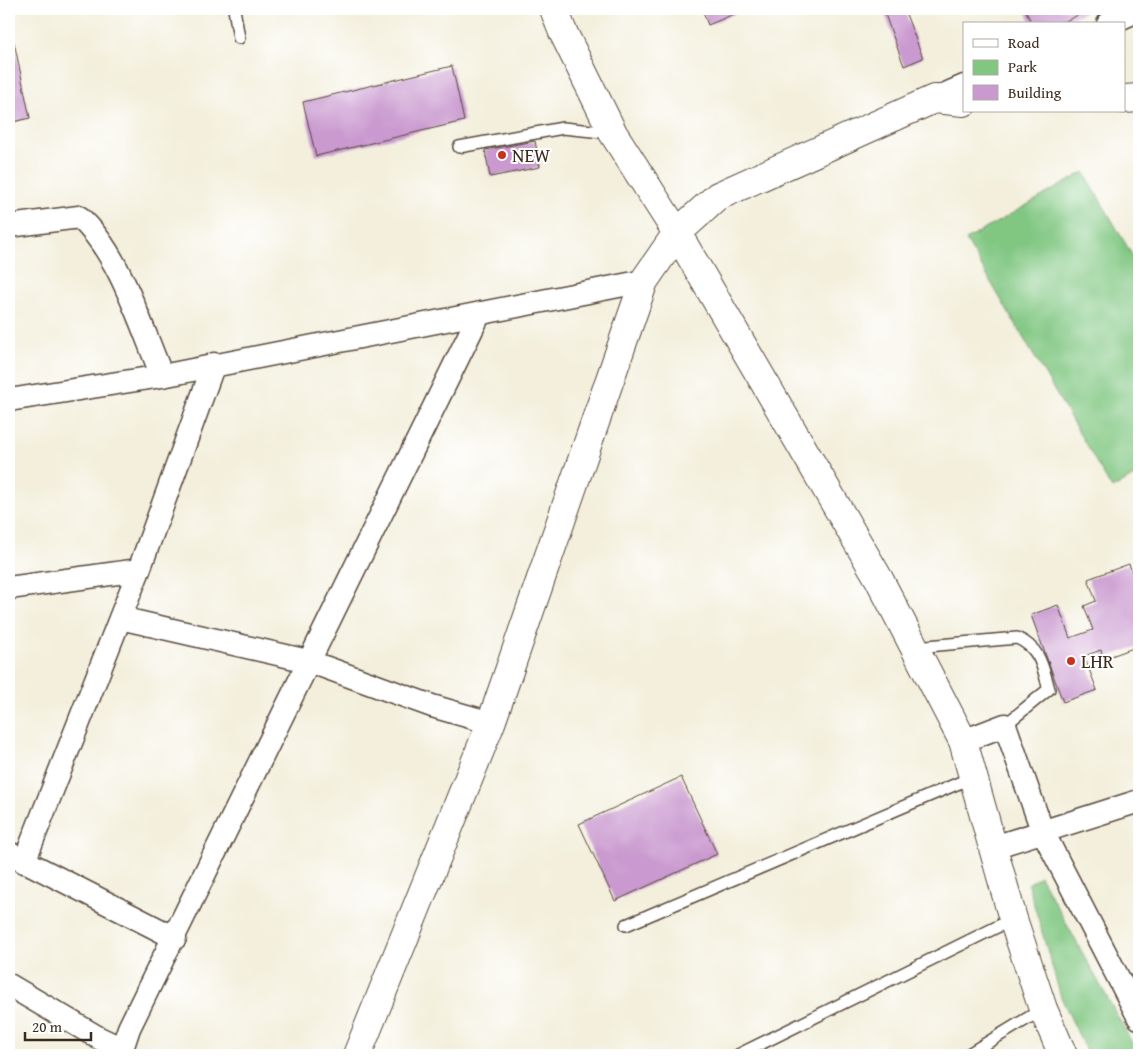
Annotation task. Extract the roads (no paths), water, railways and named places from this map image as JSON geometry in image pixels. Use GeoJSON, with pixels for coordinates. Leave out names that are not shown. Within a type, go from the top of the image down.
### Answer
{"type":"FeatureCollection","features":[{"type":"Feature","properties":{"kind":"street"},"geometry":{"type":"LineString","coordinates":[[554,9],[562,30],[614,133],[677,233],[879,579],[962,741],[994,846],[1013,919],[1043,1009],[1063,1055]]}},
{"type":"Feature","properties":{"kind":"street"},"geometry":{"type":"LineString","coordinates":[[1112,22],[1139,10]]}},
{"type":"Feature","properties":{"kind":"street"},"geometry":{"type":"LineString","coordinates":[[357,1055],[491,723],[644,281],[677,233],[718,196],[963,86]]}},
{"type":"Feature","properties":{"kind":"street"},"geometry":{"type":"LineString","coordinates":[[1126,99],[1139,98]]}},
{"type":"Feature","properties":{"kind":"street"},"geometry":{"type":"LineString","coordinates":[[934,99],[963,102]]}},
{"type":"Feature","properties":{"kind":"street"},"geometry":{"type":"LineString","coordinates":[[9,226],[79,217],[93,229],[113,260],[162,376]]}},
{"type":"Feature","properties":{"kind":"street"},"geometry":{"type":"LineString","coordinates":[[9,400],[162,376],[214,364],[644,281]]}},
{"type":"Feature","properties":{"kind":"street"},"geometry":{"type":"LineString","coordinates":[[9,985],[126,1052],[129,1028],[175,938],[308,661],[480,313]]}},
{"type":"Feature","properties":{"kind":"street"},"geometry":{"type":"LineString","coordinates":[[175,938],[16,858],[120,618],[214,364]]}},
{"type":"Feature","properties":{"kind":"street"},"geometry":{"type":"LineString","coordinates":[[9,588],[139,570]]}},
{"type":"Feature","properties":{"kind":"street"},"geometry":{"type":"LineString","coordinates":[[120,618],[308,661],[432,706],[491,723]]}},
{"type":"Feature","properties":{"kind":"street"},"geometry":{"type":"LineString","coordinates":[[962,741],[1005,725],[1042,830],[1139,1018]]}},
{"type":"Feature","properties":{"kind":"street"},"geometry":{"type":"LineString","coordinates":[[994,846],[1139,801]]}},
{"type":"Feature","properties":{"kind":"lane"},"geometry":{"type":"LineString","coordinates":[[234,9],[239,38]]}},
{"type":"Feature","properties":{"kind":"lane"},"geometry":{"type":"LineString","coordinates":[[459,147],[563,128],[614,133]]}},
{"type":"Feature","properties":{"kind":"lane"},"geometry":{"type":"LineString","coordinates":[[914,647],[1017,638],[1030,644],[1039,657],[1049,689],[1005,725]]}},
{"type":"Feature","properties":{"kind":"lane"},"geometry":{"type":"LineString","coordinates":[[626,925],[973,777]]}},
{"type":"Feature","properties":{"kind":"lane"},"geometry":{"type":"LineString","coordinates":[[738,1055],[1013,919]]}},
{"type":"Feature","properties":{"kind":"lane"},"geometry":{"type":"LineString","coordinates":[[967,1055],[1043,1009]]}},
{"type":"Feature","properties":{"kind":"place","name":"NEW"},"geometry":{"type":"Point","coordinates":[502,155]}},
{"type":"Feature","properties":{"kind":"place","name":"LHR"},"geometry":{"type":"Point","coordinates":[1071,661]}}]}
